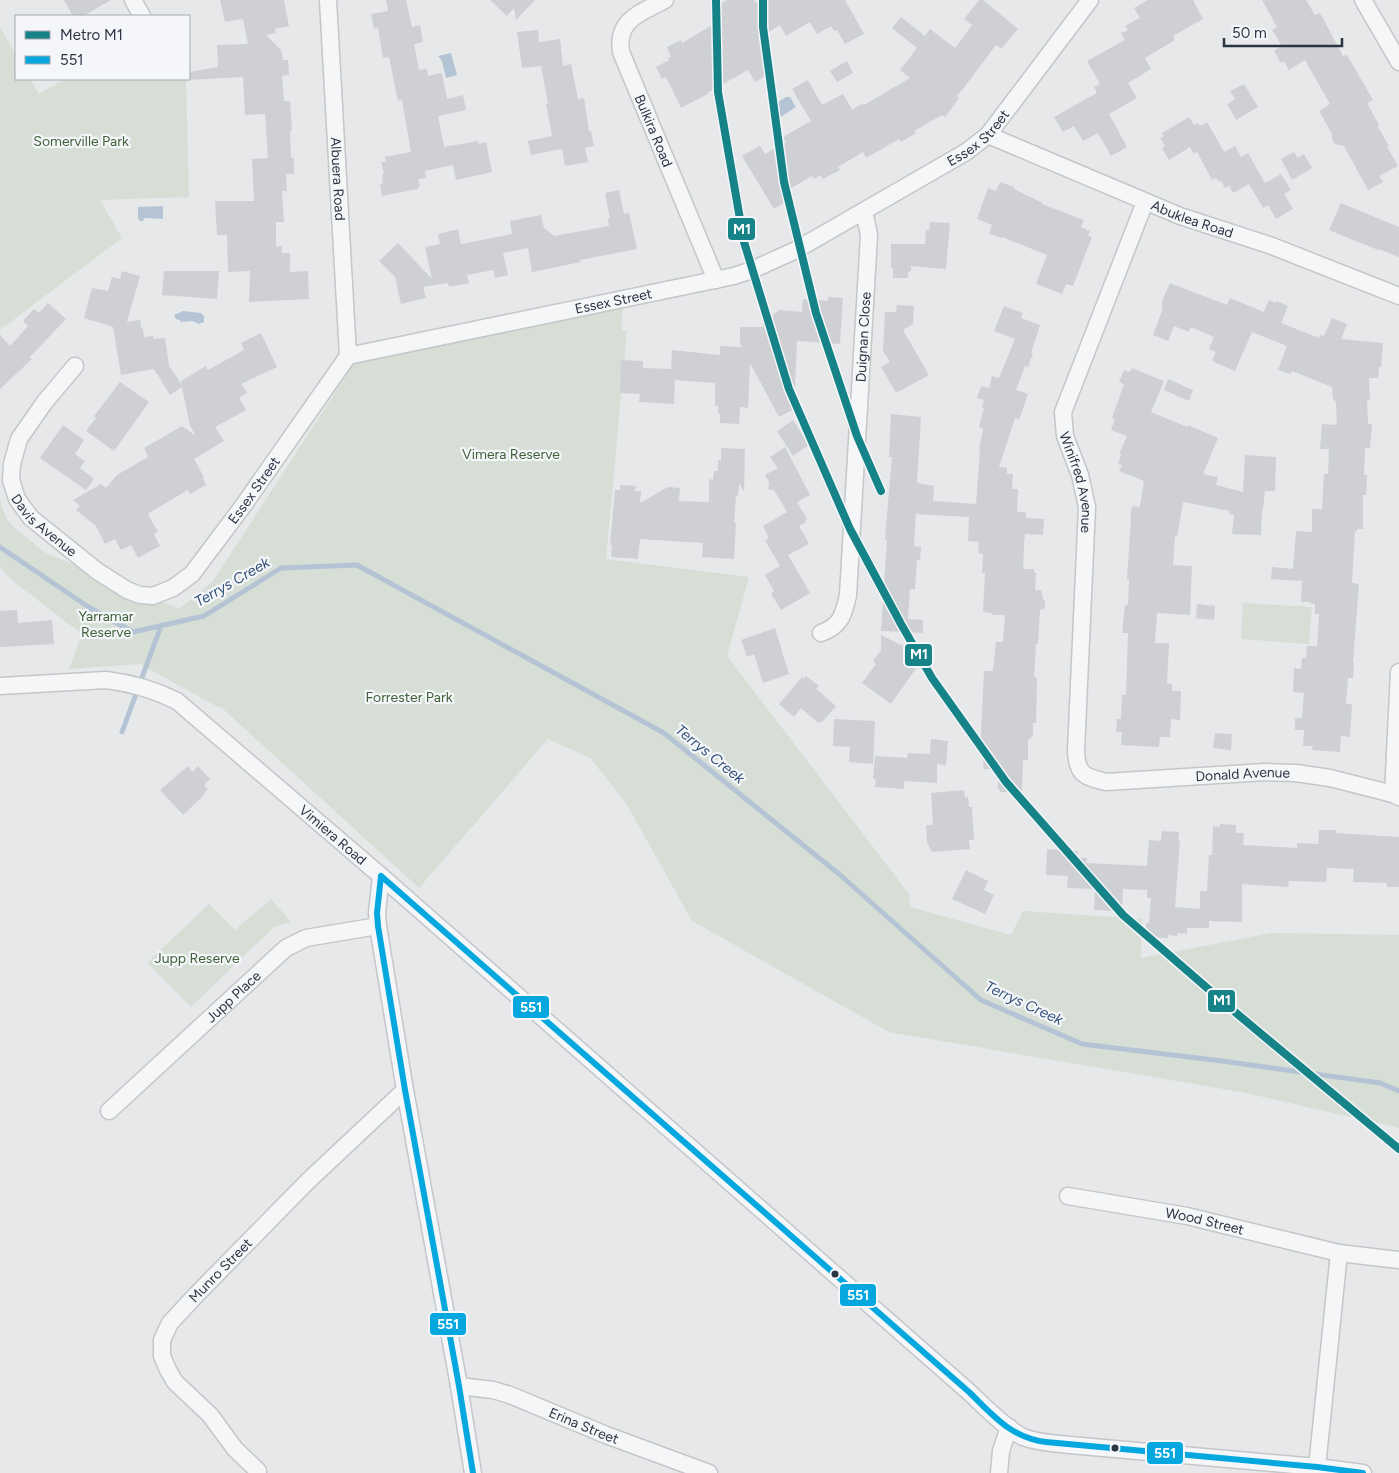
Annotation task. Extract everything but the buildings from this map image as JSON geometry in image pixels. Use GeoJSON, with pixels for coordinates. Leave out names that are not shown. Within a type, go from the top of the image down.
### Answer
{"type":"FeatureCollection","features":[{"type":"Feature","properties":{"kind":"street"},"geometry":{"type":"LineString","coordinates":[[133,0],[141,15]]}},
{"type":"Feature","properties":{"kind":"street","name":"Albuera Road"},"geometry":{"type":"LineString","coordinates":[[328,0],[348,356]]}},
{"type":"Feature","properties":{"kind":"street","name":"Bulkira Road"},"geometry":{"type":"LineString","coordinates":[[665,0],[628,21],[620,36],[621,52],[716,280]]}},
{"type":"Feature","properties":{"kind":"street","name":"Essex Street"},"geometry":{"type":"LineString","coordinates":[[153,596],[173,588],[192,574],[348,356],[716,280],[752,270],[776,260],[966,152],[988,134],[1090,0]]}},
{"type":"Feature","properties":{"kind":"street"},"geometry":{"type":"LineString","coordinates":[[1363,0],[1399,62]]}},
{"type":"Feature","properties":{"kind":"street","name":"Abuklea Road"},"geometry":{"type":"LineString","coordinates":[[988,134],[1180,216],[1272,246],[1399,296]]}},
{"type":"Feature","properties":{"kind":"street","name":"Winifred Avenue"},"geometry":{"type":"LineString","coordinates":[[1084,775],[1079,769],[1076,751],[1087,507],[1080,475],[1065,436],[1062,412],[1145,202]]}},
{"type":"Feature","properties":{"kind":"street","name":"Duignan Close"},"geometry":{"type":"LineString","coordinates":[[821,633],[830,630],[838,624],[845,611],[848,595],[869,235],[864,211]]}},
{"type":"Feature","properties":{"kind":"street","name":"Davis Avenue"},"geometry":{"type":"LineString","coordinates":[[74,366],[44,403],[19,439],[12,464],[11,480],[17,499],[30,518],[97,571],[127,590],[140,595],[153,596]]}},
{"type":"Feature","properties":{"kind":"street"},"geometry":{"type":"LineString","coordinates":[[1396,795],[1399,672]]}},
{"type":"Feature","properties":{"kind":"street","name":"Vimiera Road"},"geometry":{"type":"LineString","coordinates":[[0,686],[106,680],[151,690],[177,701],[381,876],[1009,1427],[1023,1437],[1070,1446],[1318,1467],[1363,1473]]}},
{"type":"Feature","properties":{"kind":"street","name":"Donald Avenue"},"geometry":{"type":"LineString","coordinates":[[1084,775],[1093,779],[1114,782],[1264,772],[1296,773],[1330,778],[1396,795]]}},
{"type":"Feature","properties":{"kind":"street"},"geometry":{"type":"LineString","coordinates":[[381,876],[377,913],[378,926],[405,1090],[459,1386],[472,1473]]}},
{"type":"Feature","properties":{"kind":"street","name":"Jupp Place"},"geometry":{"type":"LineString","coordinates":[[109,1110],[286,948],[306,938],[378,926]]}},
{"type":"Feature","properties":{"kind":"street","name":"Munro Street"},"geometry":{"type":"LineString","coordinates":[[258,1471],[235,1450],[210,1415],[175,1382],[162,1356],[162,1340],[170,1323],[196,1295],[308,1181],[405,1090]]}},
{"type":"Feature","properties":{"kind":"street","name":"Wood Street"},"geometry":{"type":"LineString","coordinates":[[1068,1196],[1187,1216],[1339,1253],[1399,1260]]}},
{"type":"Feature","properties":{"kind":"street"},"geometry":{"type":"LineString","coordinates":[[1318,1467],[1339,1253]]}},
{"type":"Feature","properties":{"kind":"street","name":"Erina Street"},"geometry":{"type":"LineString","coordinates":[[459,1386],[492,1390],[510,1395],[606,1435],[709,1473]]}},
{"type":"Feature","properties":{"kind":"street"},"geometry":{"type":"LineString","coordinates":[[1000,1473],[1001,1451],[1009,1427]]}},
{"type":"Feature","properties":{"kind":"green space","name":"Somerville Park"},"geometry":{"type":"Polygon","coordinates":[[[0,27],[15,53],[15,80],[31,80],[39,94],[63,80],[186,80],[189,197],[100,200],[122,238],[0,330],[0,27]]]}},
{"type":"Feature","properties":{"kind":"green space"},"geometry":{"type":"Polygon","coordinates":[[[623,307],[621,331],[627,331],[606,559],[749,577],[727,656],[909,894],[910,907],[1011,935],[1023,911],[1142,919],[1141,958],[1272,933],[1399,935],[1399,1128],[1241,1092],[889,1032],[692,921],[626,803],[590,758],[548,739],[419,888],[221,707],[140,664],[69,669],[82,634],[14,582],[0,568],[0,501],[7,520],[46,553],[179,609],[213,581],[357,359],[623,307]]]}},
{"type":"Feature","properties":{"kind":"green space"},"geometry":{"type":"Polygon","coordinates":[[[1243,603],[1312,607],[1309,644],[1241,639],[1243,603]]]}},
{"type":"Feature","properties":{"kind":"green space","name":"Jupp Reserve"},"geometry":{"type":"Polygon","coordinates":[[[271,899],[291,922],[274,927],[191,1007],[147,963],[209,904],[235,930],[271,899]]]}},
{"type":"Feature","properties":{"kind":"water"},"geometry":{"type":"Polygon","coordinates":[[[451,53],[457,75],[446,78],[442,61],[438,56],[451,53]]]}},
{"type":"Feature","properties":{"kind":"water"},"geometry":{"type":"Polygon","coordinates":[[[786,97],[790,97],[796,107],[776,120],[769,108],[786,97]]]}},
{"type":"Feature","properties":{"kind":"water"},"geometry":{"type":"Polygon","coordinates":[[[163,206],[163,219],[144,218],[143,221],[140,221],[138,219],[138,207],[163,206]]]}},
{"type":"Feature","properties":{"kind":"water"},"geometry":{"type":"Polygon","coordinates":[[[183,311],[201,313],[204,316],[204,322],[199,324],[192,321],[181,322],[174,315],[183,311]]]}},
{"type":"Feature","properties":{"kind":"waterway","name":"Terrys Creek"},"geometry":{"type":"LineString","coordinates":[[0,547],[90,608],[133,632],[204,616],[281,568],[357,565],[664,733],[839,874],[981,1000],[1082,1044],[1380,1083],[1399,1091]]}},
{"type":"Feature","properties":{"kind":"waterway"},"geometry":{"type":"LineString","coordinates":[[122,732],[161,626]]}},
{"type":"Feature","properties":{"kind":"metro line","name":"M1"},"geometry":{"type":"LineString","coordinates":[[716,0],[718,92],[744,242],[789,389],[850,529],[932,678],[1006,782],[1123,915],[1229,1007],[1399,1149]]}},
{"type":"Feature","properties":{"kind":"metro line","name":"M1"},"geometry":{"type":"LineString","coordinates":[[763,0],[763,27],[784,182],[816,313],[857,436],[881,491]]}},
{"type":"Feature","properties":{"kind":"transit line","name":"551"},"geometry":{"type":"LineString","coordinates":[[381,876],[969,1392],[1003,1424],[1023,1436],[1046,1442],[1363,1473]]}},
{"type":"Feature","properties":{"kind":"transit line","name":"551"},"geometry":{"type":"LineString","coordinates":[[381,876],[377,913],[378,926],[473,1473]]}},
{"type":"Feature","properties":{"kind":"park label","name":"Vimera Reserve"},"geometry":{"type":"Point","coordinates":[511,454]}},
{"type":"Feature","properties":{"kind":"park label","name":"Yarramar Reserve"},"geometry":{"type":"Point","coordinates":[106,624]}},
{"type":"Feature","properties":{"kind":"park label","name":"Forrester Park"},"geometry":{"type":"Point","coordinates":[409,697]}}]}
